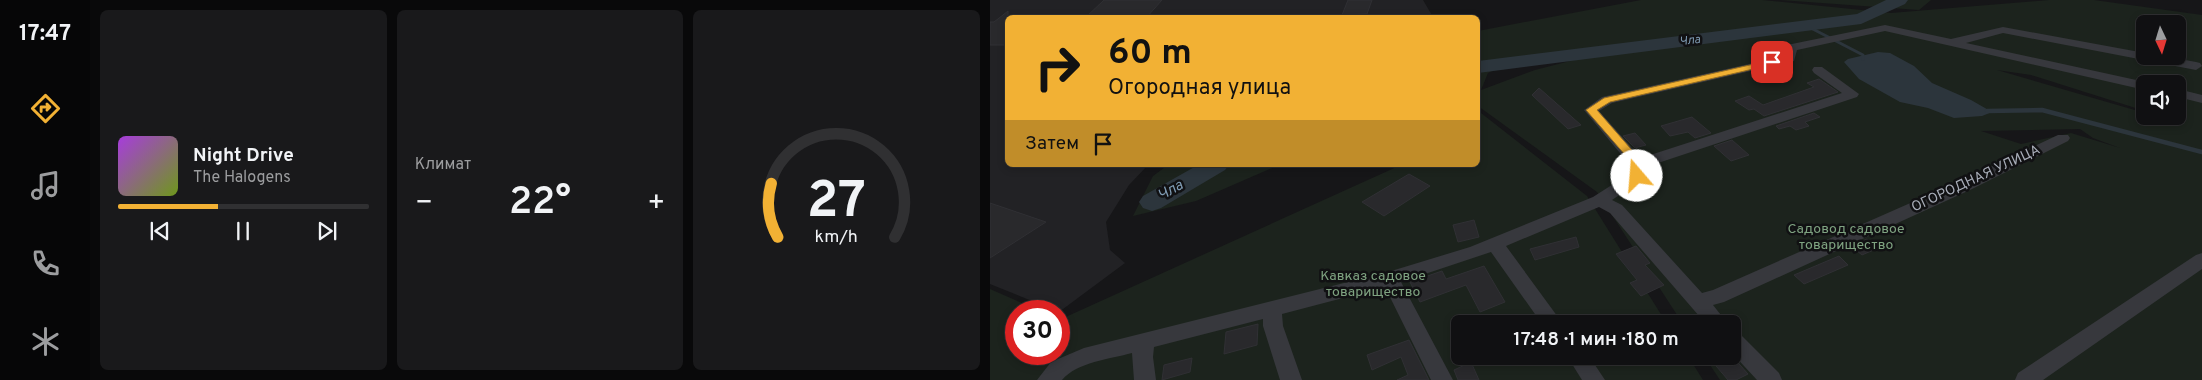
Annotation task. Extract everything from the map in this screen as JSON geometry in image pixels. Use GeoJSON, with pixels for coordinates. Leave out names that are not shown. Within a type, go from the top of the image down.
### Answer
{"type":"FeatureCollection","features":[{"type":"Feature","properties":{"kind":"street"},"geometry":{"type":"LineString","coordinates":[[1048,380],[1059,368],[1084,357],[1390,279],[1493,244],[1599,201],[1637,176],[1638,164],[1591,110],[1607,100],[1790,58],[1792,48],[1885,28],[2136,84]]}},
{"type":"Feature","properties":{"kind":"street"},"geometry":{"type":"LineString","coordinates":[[1949,43],[2003,30],[2196,66]]}},
{"type":"Feature","properties":{"kind":"street"},"geometry":{"type":"LineString","coordinates":[[1638,164],[1852,94],[1818,70]]}},
{"type":"Feature","properties":{"kind":"street"},"geometry":{"type":"LineString","coordinates":[[2186,95],[2202,99]]}},
{"type":"Feature","properties":{"kind":"street","name":"ОГОРОДНАЯ УЛИЦА"},"geometry":{"type":"LineString","coordinates":[[1697,301],[1717,297],[1955,190],[2062,138]]}},
{"type":"Feature","properties":{"kind":"street"},"geometry":{"type":"LineString","coordinates":[[1599,201],[1616,209],[1710,315]]}},
{"type":"Feature","properties":{"kind":"street"},"geometry":{"type":"LineString","coordinates":[[1493,244],[1502,252],[1547,315]]}},
{"type":"Feature","properties":{"kind":"street"},"geometry":{"type":"LineString","coordinates":[[2026,380],[2202,260]]}},
{"type":"Feature","properties":{"kind":"street"},"geometry":{"type":"LineString","coordinates":[[1390,279],[1442,380]]}},
{"type":"Feature","properties":{"kind":"street"},"geometry":{"type":"LineString","coordinates":[[1272,310],[1273,326],[1291,380]]}},
{"type":"Feature","properties":{"kind":"street"},"geometry":{"type":"LineString","coordinates":[[1145,340],[1142,357],[1145,380]]}},
{"type":"Feature","properties":{"kind":"street"},"geometry":{"type":"LineString","coordinates":[[1741,348],[1771,380]]}},
{"type":"Feature","properties":{"kind":"street"},"geometry":{"type":"LineString","coordinates":[[1583,365],[1594,380]]}},
{"type":"Feature","properties":{"kind":"shaded area"},"geometry":{"type":"Polygon","coordinates":[[[990,0],[1423,0],[1432,15],[1005,15],[1005,167],[1146,167],[1129,185],[1106,222],[1110,250],[1125,263],[1070,304],[1070,300],[1029,300],[990,284],[990,0]]]}},
{"type":"Feature","properties":{"kind":"shaded area"},"geometry":{"type":"Polygon","coordinates":[[[1878,52],[1890,53],[1914,66],[1932,83],[1971,100],[1992,112],[1982,116],[1954,118],[1928,108],[1900,102],[1859,79],[1844,62],[1848,59],[1878,52]]]}},
{"type":"Feature","properties":{"kind":"green space","name":"Садовод садовое товарищество"},"geometry":{"type":"Polygon","coordinates":[[[1641,0],[1762,0],[1891,13],[2049,0],[2094,0],[2202,15],[2202,380],[1720,380],[1710,365],[1741,365],[1741,315],[1677,315],[1597,192],[1480,107],[1480,31],[1641,0]],[[1582,58],[1518,67],[1504,65],[1488,73],[1481,90],[1535,70],[1582,58]],[[2080,129],[1981,131],[2021,144],[2071,133],[2120,148],[2093,138],[2080,129]]]}},
{"type":"Feature","properties":{"kind":"green space"},"geometry":{"type":"Polygon","coordinates":[[[1780,0],[1931,0],[1919,10],[1780,0]]]}},
{"type":"Feature","properties":{"kind":"green space","name":"Кавказ садовое товарищество"},"geometry":{"type":"Polygon","coordinates":[[[1481,113],[1587,196],[1661,315],[1451,315],[1451,365],[1694,365],[1703,380],[990,380],[990,289],[1015,300],[1005,300],[1005,365],[1070,365],[1070,315],[1397,167],[1480,167],[1481,113]]]}},
{"type":"Feature","properties":{"kind":"green space"},"geometry":{"type":"Polygon","coordinates":[[[1165,167],[1274,167],[1196,201],[1133,216],[1153,176],[1165,167]]]}},
{"type":"Feature","properties":{"kind":"building"},"geometry":{"type":"Polygon","coordinates":[[[1104,0],[1162,0],[1149,15],[1088,15],[1104,0]]]}},
{"type":"Feature","properties":{"kind":"building"},"geometry":{"type":"Polygon","coordinates":[[[1348,0],[1372,0],[1367,14],[1342,15],[1348,0]]]}},
{"type":"Feature","properties":{"kind":"building"},"geometry":{"type":"Polygon","coordinates":[[[1008,11],[1008,15],[1005,15],[1005,45],[990,45],[990,22],[994,22],[1008,11]]]}},
{"type":"Feature","properties":{"kind":"building"},"geometry":{"type":"Polygon","coordinates":[[[1819,79],[1838,92],[1764,116],[1754,109],[1749,110],[1735,101],[1749,96],[1763,105],[1814,87],[1807,83],[1819,79]]]}},
{"type":"Feature","properties":{"kind":"building"},"geometry":{"type":"Polygon","coordinates":[[[1539,88],[1581,125],[1568,129],[1532,95],[1539,88]]]}},
{"type":"Feature","properties":{"kind":"building"},"geometry":{"type":"Polygon","coordinates":[[[1814,113],[1820,117],[1805,122],[1809,126],[1796,130],[1790,126],[1779,129],[1776,126],[1814,113]]]}},
{"type":"Feature","properties":{"kind":"building"},"geometry":{"type":"Polygon","coordinates":[[[1692,117],[1711,133],[1695,138],[1688,132],[1670,136],[1661,126],[1692,117]]]}},
{"type":"Feature","properties":{"kind":"building"},"geometry":{"type":"Polygon","coordinates":[[[1635,133],[1646,145],[1635,148],[1623,136],[1635,133]]]}},
{"type":"Feature","properties":{"kind":"building"},"geometry":{"type":"Polygon","coordinates":[[[1732,140],[1749,155],[1731,161],[1714,146],[1732,140]]]}},
{"type":"Feature","properties":{"kind":"building"},"geometry":{"type":"Polygon","coordinates":[[[1409,174],[1430,186],[1384,216],[1362,202],[1409,174]]]}},
{"type":"Feature","properties":{"kind":"building"},"geometry":{"type":"Polygon","coordinates":[[[990,203],[1046,222],[990,258],[990,203]]]}},
{"type":"Feature","properties":{"kind":"building"},"geometry":{"type":"Polygon","coordinates":[[[1474,220],[1479,237],[1458,242],[1453,225],[1474,220]]]}},
{"type":"Feature","properties":{"kind":"building"},"geometry":{"type":"Polygon","coordinates":[[[1576,237],[1579,247],[1535,260],[1530,249],[1576,237]]]}},
{"type":"Feature","properties":{"kind":"building"},"geometry":{"type":"Polygon","coordinates":[[[1867,239],[1878,248],[1862,255],[1851,246],[1867,239]]]}},
{"type":"Feature","properties":{"kind":"building"},"geometry":{"type":"Polygon","coordinates":[[[1636,246],[1650,263],[1645,265],[1664,285],[1641,296],[1630,283],[1637,280],[1616,254],[1636,246]]]}},
{"type":"Feature","properties":{"kind":"building"},"geometry":{"type":"Polygon","coordinates":[[[1839,256],[1848,265],[1804,284],[1794,275],[1839,256]]]}},
{"type":"Feature","properties":{"kind":"building"},"geometry":{"type":"Polygon","coordinates":[[[1484,266],[1505,302],[1480,312],[1466,285],[1420,302],[1410,282],[1442,271],[1446,279],[1484,266]]]}},
{"type":"Feature","properties":{"kind":"building"},"geometry":{"type":"Polygon","coordinates":[[[1258,324],[1257,345],[1224,354],[1226,332],[1258,324]]]}},
{"type":"Feature","properties":{"kind":"building"},"geometry":{"type":"Polygon","coordinates":[[[1409,340],[1429,380],[1397,380],[1408,375],[1401,357],[1372,370],[1367,355],[1409,340]]]}},
{"type":"Feature","properties":{"kind":"building"},"geometry":{"type":"Polygon","coordinates":[[[1192,358],[1190,372],[1162,380],[1164,365],[1192,358]]]}},
{"type":"Feature","properties":{"kind":"building"},"geometry":{"type":"Polygon","coordinates":[[[1465,365],[1472,365],[1479,380],[1458,380],[1454,370],[1465,365]]]}},
{"type":"Feature","properties":{"kind":"building"},"geometry":{"type":"Polygon","coordinates":[[[1715,365],[1740,365],[1748,374],[1736,380],[1728,380],[1715,365]]]}},
{"type":"Feature","properties":{"kind":"waterway","name":"Чла"},"geometry":{"type":"LineString","coordinates":[[1480,67],[1861,19],[1899,0]]}},
{"type":"Feature","properties":{"kind":"waterway"},"geometry":{"type":"LineString","coordinates":[[1807,26],[1863,55],[1863,59]]}},
{"type":"Feature","properties":{"kind":"waterway"},"geometry":{"type":"LineString","coordinates":[[1987,111],[2042,110],[2202,152]]}},
{"type":"Feature","properties":{"kind":"waterway","name":"Чла"},"geometry":{"type":"LineString","coordinates":[[1152,202],[1213,167]]}},
{"type":"Feature","properties":{"kind":"route"},"geometry":{"type":"LineString","coordinates":[[1637,176],[1638,164],[1591,110],[1607,100],[1772,62]]}}]}
